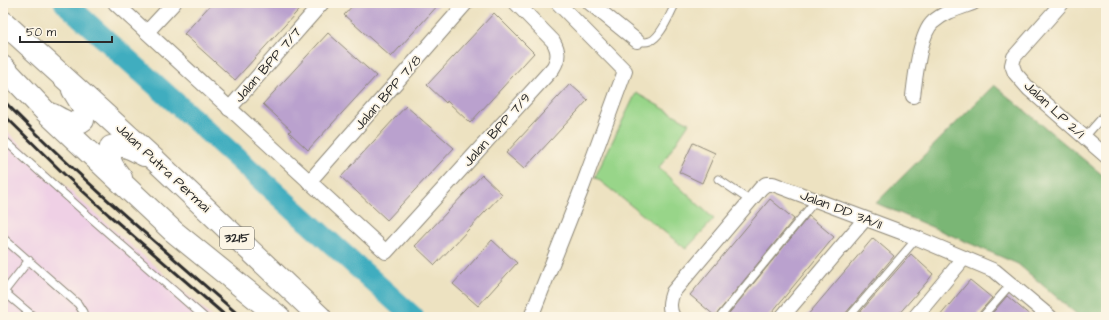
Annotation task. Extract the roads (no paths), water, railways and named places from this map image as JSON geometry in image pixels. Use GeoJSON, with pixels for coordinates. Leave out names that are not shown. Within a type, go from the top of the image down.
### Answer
{"type":"FeatureCollection","features":[{"type":"Feature","properties":{"kind":"main road","name":"Jalan Putra Permai"},"geometry":{"type":"LineString","coordinates":[[3,22],[156,161],[320,317]]}},
{"type":"Feature","properties":{"kind":"main road","name":"3215"},"geometry":{"type":"LineString","coordinates":[[3,67],[45,110],[173,231],[279,317]]}},
{"type":"Feature","properties":{"kind":"main road"},"geometry":{"type":"LineString","coordinates":[[45,110],[62,120],[73,124],[79,124],[83,120],[84,108],[63,76]]}},
{"type":"Feature","properties":{"kind":"main road"},"geometry":{"type":"LineString","coordinates":[[134,195],[112,166],[109,157],[111,147],[119,145],[128,147],[156,161]]}},
{"type":"Feature","properties":{"kind":"street"},"geometry":{"type":"LineString","coordinates":[[114,3],[309,182]]}},
{"type":"Feature","properties":{"kind":"street"},"geometry":{"type":"LineString","coordinates":[[147,32],[174,3]]}},
{"type":"Feature","properties":{"kind":"street","name":"Jalan BPP 7/7"},"geometry":{"type":"LineString","coordinates":[[229,109],[322,3]]}},
{"type":"Feature","properties":{"kind":"street","name":"Jalan BPP 7/8"},"geometry":{"type":"LineString","coordinates":[[309,182],[466,3]]}},
{"type":"Feature","properties":{"kind":"street","name":"Jalan BPP 7/9"},"geometry":{"type":"LineString","coordinates":[[309,182],[386,252],[554,68],[558,55],[557,47],[516,3]]}},
{"type":"Feature","properties":{"kind":"street"},"geometry":{"type":"LineString","coordinates":[[530,317],[582,188],[626,71],[558,3]]}},
{"type":"Feature","properties":{"kind":"street"},"geometry":{"type":"LineString","coordinates":[[590,3],[637,41]]}},
{"type":"Feature","properties":{"kind":"street"},"geometry":{"type":"LineString","coordinates":[[913,96],[915,75],[921,49],[926,34],[932,23],[948,12],[973,3]]}},
{"type":"Feature","properties":{"kind":"street","name":"Jalan LP 2/1"},"geometry":{"type":"LineString","coordinates":[[1062,3],[1014,57],[1012,65],[1015,73],[1024,84],[1106,156]]}},
{"type":"Feature","properties":{"kind":"street","name":"Jalan DD 3A/11"},"geometry":{"type":"LineString","coordinates":[[671,312],[670,298],[673,292],[749,200],[763,186],[773,184],[917,238],[995,271],[1050,317]]}},
{"type":"Feature","properties":{"kind":"street"},"geometry":{"type":"LineString","coordinates":[[782,317],[865,219]]}},
{"type":"Feature","properties":{"kind":"street"},"geometry":{"type":"LineString","coordinates":[[915,317],[964,258]]}},
{"type":"Feature","properties":{"kind":"lane"},"geometry":{"type":"LineString","coordinates":[[637,41],[651,41],[656,37],[661,31],[676,3]]}},
{"type":"Feature","properties":{"kind":"lane"},"geometry":{"type":"LineString","coordinates":[[1084,138],[1106,114]]}},
{"type":"Feature","properties":{"kind":"lane"},"geometry":{"type":"LineString","coordinates":[[3,139],[204,317]]}},
{"type":"Feature","properties":{"kind":"lane"},"geometry":{"type":"LineString","coordinates":[[718,179],[749,200]]}},
{"type":"Feature","properties":{"kind":"lane"},"geometry":{"type":"LineString","coordinates":[[720,317],[817,200]]}},
{"type":"Feature","properties":{"kind":"lane"},"geometry":{"type":"LineString","coordinates":[[3,238],[78,304],[84,317]]}},
{"type":"Feature","properties":{"kind":"lane"},"geometry":{"type":"LineString","coordinates":[[849,317],[917,238]]}},
{"type":"Feature","properties":{"kind":"lane"},"geometry":{"type":"LineString","coordinates":[[29,260],[3,291],[34,317]]}},
{"type":"Feature","properties":{"kind":"lane"},"geometry":{"type":"LineString","coordinates":[[982,317],[1011,284]]}},
{"type":"Feature","properties":{"kind":"waterway"},"geometry":{"type":"LineString","coordinates":[[65,3],[413,317]]}},
{"type":"Feature","properties":{"kind":"railway"},"geometry":{"type":"LineString","coordinates":[[3,100],[31,129],[90,184],[241,317]]}},
{"type":"Feature","properties":{"kind":"railway"},"geometry":{"type":"LineString","coordinates":[[3,114],[64,174],[109,215],[227,317]]}}]}
